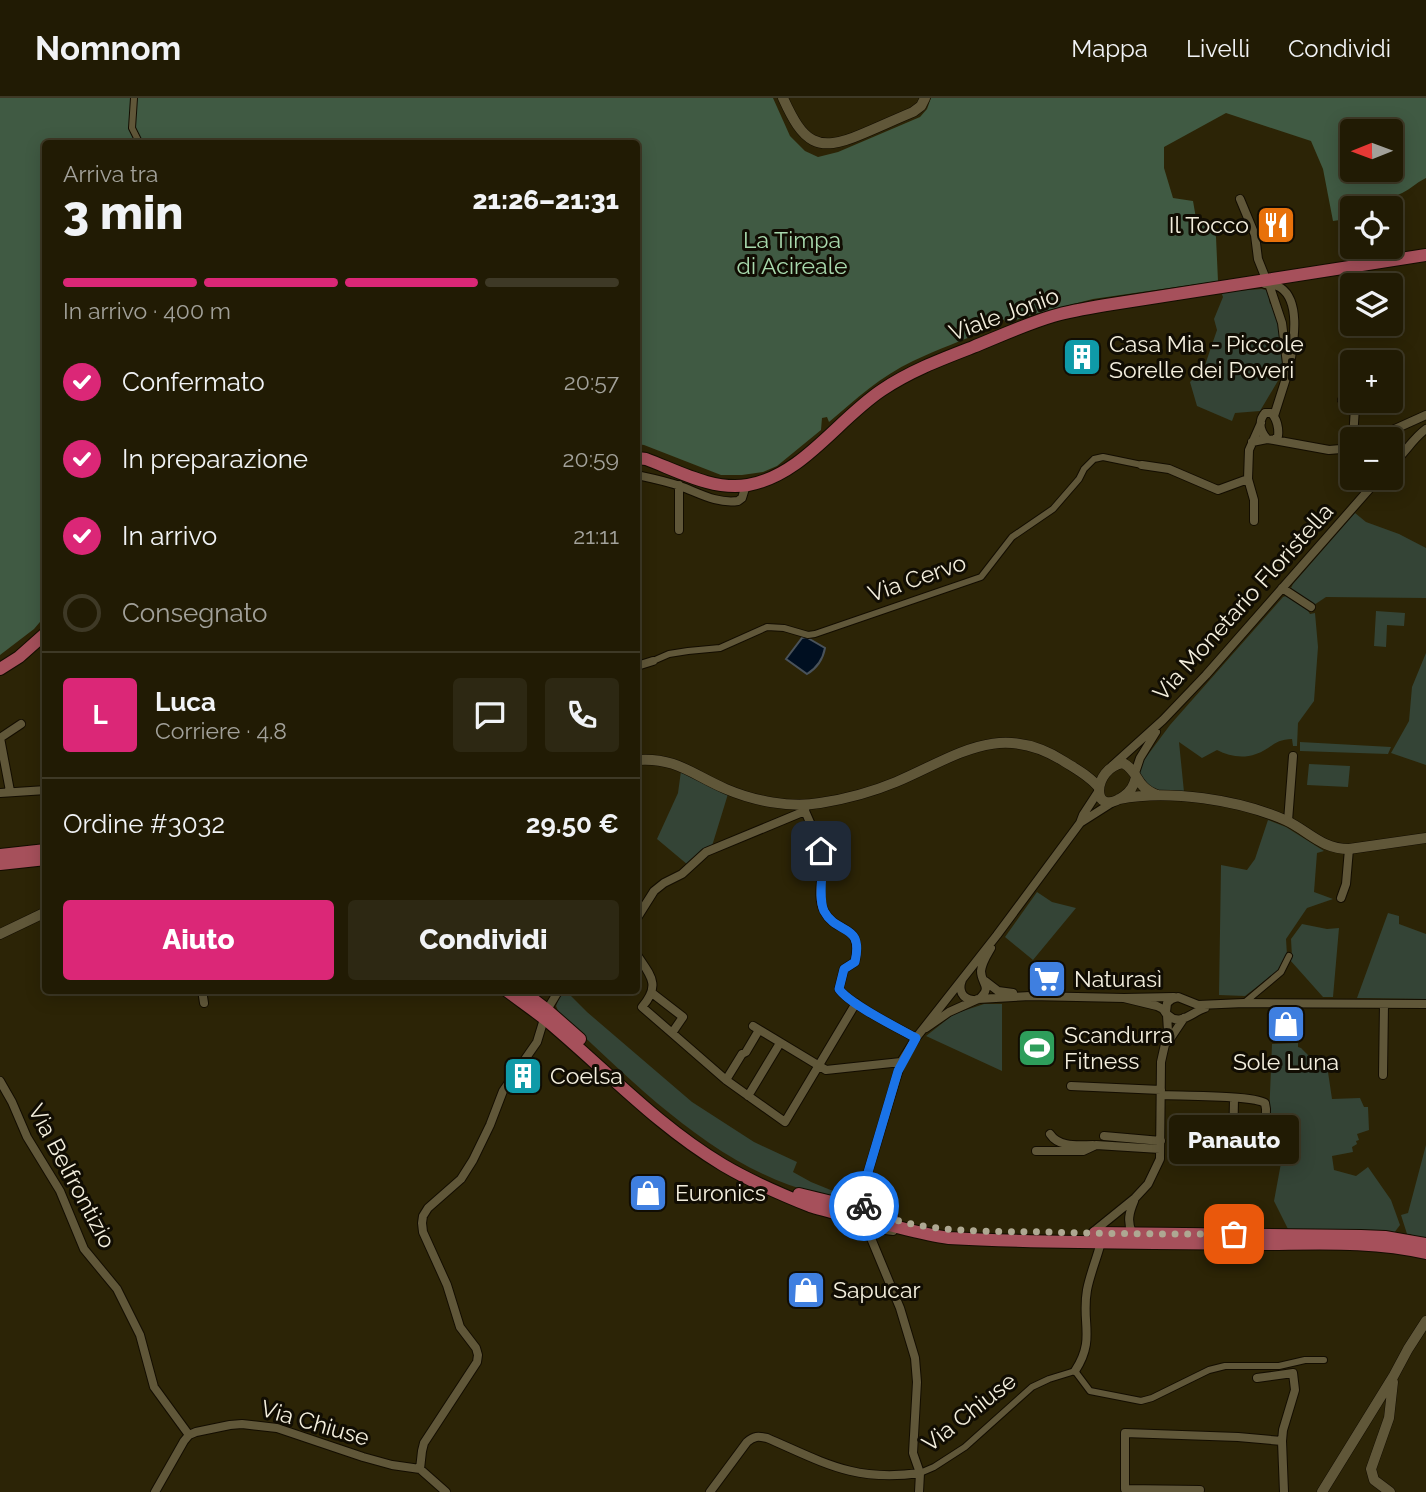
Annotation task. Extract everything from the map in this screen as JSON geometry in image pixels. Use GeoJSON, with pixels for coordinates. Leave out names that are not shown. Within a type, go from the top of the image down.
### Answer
{"type":"FeatureCollection","features":[{"type":"Feature","properties":{"kind":"main road","name":"Viale Jonio"},"geometry":{"type":"LineString","coordinates":[[640,458],[715,484],[746,485],[760,482],[788,470],[859,407],[900,379],[1054,315],[1248,282],[1426,256]]}},
{"type":"Feature","properties":{"kind":"main road"},"geometry":{"type":"LineString","coordinates":[[0,669],[19,657],[42,637]]}},
{"type":"Feature","properties":{"kind":"main road"},"geometry":{"type":"LineString","coordinates":[[3,855],[42,850]]}},
{"type":"Feature","properties":{"kind":"main road"},"geometry":{"type":"LineString","coordinates":[[0,864],[42,859]]}},
{"type":"Feature","properties":{"kind":"main road"},"geometry":{"type":"LineString","coordinates":[[513,994],[546,1014],[704,1144],[757,1174],[798,1193],[836,1203],[857,1203],[879,1215],[934,1228],[1096,1237],[1365,1245],[1426,1253]]}},
{"type":"Feature","properties":{"kind":"main road"},"geometry":{"type":"LineString","coordinates":[[525,994],[658,1119],[680,1136],[712,1158],[778,1193],[832,1211],[861,1225],[881,1223],[928,1235],[981,1240],[1096,1237],[1132,1233],[1361,1236],[1426,1244]]}},
{"type":"Feature","properties":{"kind":"main road"},"geometry":{"type":"LineString","coordinates":[[857,1203],[844,1209],[861,1225]]}},
{"type":"Feature","properties":{"kind":"main road"},"geometry":{"type":"LineString","coordinates":[[857,1203],[865,1214],[861,1225]]}},
{"type":"Feature","properties":{"kind":"street"},"geometry":{"type":"LineString","coordinates":[[134,98],[132,128],[138,140]]}},
{"type":"Feature","properties":{"kind":"street"},"geometry":{"type":"LineString","coordinates":[[783,98],[793,121],[808,137],[827,144],[843,142],[913,112],[921,106],[925,98]]}},
{"type":"Feature","properties":{"kind":"street"},"geometry":{"type":"LineString","coordinates":[[1240,199],[1255,235],[1258,259],[1264,274]]}},
{"type":"Feature","properties":{"kind":"street"},"geometry":{"type":"LineString","coordinates":[[1248,282],[1276,285],[1290,297],[1294,336],[1288,372],[1279,396],[1270,415],[1261,418],[1249,450],[1248,479],[1254,500],[1254,521]]}},
{"type":"Feature","properties":{"kind":"street"},"geometry":{"type":"LineString","coordinates":[[1270,287],[1282,323],[1288,372]]}},
{"type":"Feature","properties":{"kind":"street"},"geometry":{"type":"LineString","coordinates":[[1270,415],[1279,431],[1293,443]]}},
{"type":"Feature","properties":{"kind":"street"},"geometry":{"type":"LineString","coordinates":[[1399,427],[1426,415]]}},
{"type":"Feature","properties":{"kind":"street"},"geometry":{"type":"LineString","coordinates":[[1261,423],[1263,434],[1270,439],[1340,450]]}},
{"type":"Feature","properties":{"kind":"street"},"geometry":{"type":"LineString","coordinates":[[1407,423],[1415,428],[1416,436]]}},
{"type":"Feature","properties":{"kind":"street"},"geometry":{"type":"LineString","coordinates":[[1403,451],[1426,429]]}},
{"type":"Feature","properties":{"kind":"street"},"geometry":{"type":"LineString","coordinates":[[1252,442],[1278,436],[1279,431]]}},
{"type":"Feature","properties":{"kind":"street"},"geometry":{"type":"LineString","coordinates":[[1403,448],[1410,444]]}},
{"type":"Feature","properties":{"kind":"street","name":"Via Cervo"},"geometry":{"type":"LineString","coordinates":[[640,665],[669,654],[720,648],[767,627],[814,634],[981,577],[1012,537],[1053,509],[1094,459],[1103,457],[1169,469],[1219,490],[1248,479]]}},
{"type":"Feature","properties":{"kind":"street"},"geometry":{"type":"LineString","coordinates":[[640,476],[679,485],[717,500],[733,502],[742,498],[746,485]]}},
{"type":"Feature","properties":{"kind":"street"},"geometry":{"type":"LineString","coordinates":[[679,485],[679,530]]}},
{"type":"Feature","properties":{"kind":"street","name":"Via Monetario Floristella"},"geometry":{"type":"LineString","coordinates":[[1163,720],[1206,675],[1368,490]]}},
{"type":"Feature","properties":{"kind":"street"},"geometry":{"type":"LineString","coordinates":[[1282,588],[1311,607]]}},
{"type":"Feature","properties":{"kind":"street"},"geometry":{"type":"LineString","coordinates":[[857,1203],[901,1062],[918,1035],[997,936],[1080,823],[1108,769],[1163,720]]}},
{"type":"Feature","properties":{"kind":"street"},"geometry":{"type":"LineString","coordinates":[[1080,823],[1133,788],[1140,758],[1163,720]]}},
{"type":"Feature","properties":{"kind":"street"},"geometry":{"type":"LineString","coordinates":[[10,792],[0,738],[21,724]]}},
{"type":"Feature","properties":{"kind":"street"},"geometry":{"type":"LineString","coordinates":[[640,913],[654,891],[682,874],[706,852],[758,831],[806,807],[865,793],[958,753],[988,744],[1018,744],[1040,748],[1055,755],[1095,783],[1101,799],[1109,803],[1161,796],[1222,801],[1288,821],[1325,845],[1339,849],[1426,838]]}},
{"type":"Feature","properties":{"kind":"street"},"geometry":{"type":"LineString","coordinates":[[1288,821],[1293,756]]}},
{"type":"Feature","properties":{"kind":"street"},"geometry":{"type":"LineString","coordinates":[[640,760],[664,760],[745,796],[806,807]]}},
{"type":"Feature","properties":{"kind":"street"},"geometry":{"type":"LineString","coordinates":[[1077,770],[1096,774],[1123,763],[1131,767],[1143,787],[1161,796]]}},
{"type":"Feature","properties":{"kind":"street"},"geometry":{"type":"LineString","coordinates":[[0,793],[42,790]]}},
{"type":"Feature","properties":{"kind":"street"},"geometry":{"type":"LineString","coordinates":[[806,807],[822,859],[821,890],[825,912],[853,934],[856,940],[855,962],[844,969],[839,989],[856,1003],[918,1035]]}},
{"type":"Feature","properties":{"kind":"street"},"geometry":{"type":"LineString","coordinates":[[1341,898],[1346,884],[1349,849]]}},
{"type":"Feature","properties":{"kind":"street"},"geometry":{"type":"LineString","coordinates":[[0,934],[42,914]]}},
{"type":"Feature","properties":{"kind":"street"},"geometry":{"type":"LineString","coordinates":[[918,1035],[948,1012],[984,995],[986,990],[982,965],[997,936]]}},
{"type":"Feature","properties":{"kind":"street"},"geometry":{"type":"LineString","coordinates":[[1244,1003],[1281,972],[1289,956]]}},
{"type":"Feature","properties":{"kind":"street"},"geometry":{"type":"LineString","coordinates":[[640,959],[650,974],[652,993],[642,1007],[726,1080],[785,1122],[856,1003]]}},
{"type":"Feature","properties":{"kind":"street"},"geometry":{"type":"LineString","coordinates":[[1030,996],[998,991],[975,974],[964,978],[960,988],[962,995],[968,1000],[1030,996],[1144,996],[1182,999],[1198,1005],[1426,1004]]}},
{"type":"Feature","properties":{"kind":"street"},"geometry":{"type":"LineString","coordinates":[[652,993],[683,1017],[674,1035]]}},
{"type":"Feature","properties":{"kind":"street"},"geometry":{"type":"LineString","coordinates":[[203,994],[204,1003]]}},
{"type":"Feature","properties":{"kind":"street"},"geometry":{"type":"LineString","coordinates":[[446,1492],[421,1469],[424,1443],[477,1362],[478,1355],[460,1326],[447,1285],[423,1232],[423,1216],[428,1208],[461,1179],[473,1160],[503,1091],[537,1042],[546,1014],[557,994]]}},
{"type":"Feature","properties":{"kind":"street"},"geometry":{"type":"LineString","coordinates":[[1124,998],[1157,1006],[1174,1020],[1218,1003]]}},
{"type":"Feature","properties":{"kind":"street"},"geometry":{"type":"LineString","coordinates":[[1164,1047],[1189,1007],[1182,999],[1171,999],[1167,1003],[1168,1031],[1164,1047],[1161,1062],[1160,1158],[1148,1184],[1096,1237],[1087,1290],[1086,1348],[1075,1371],[1090,1391],[1141,1401],[1209,1370],[1226,1366],[1294,1368]]}},
{"type":"Feature","properties":{"kind":"street"},"geometry":{"type":"LineString","coordinates":[[1383,1075],[1384,1004]]}},
{"type":"Feature","properties":{"kind":"street"},"geometry":{"type":"LineString","coordinates":[[726,1080],[746,1052],[756,1028],[826,1070],[901,1062]]}},
{"type":"Feature","properties":{"kind":"street"},"geometry":{"type":"LineString","coordinates":[[748,1096],[780,1043]]}},
{"type":"Feature","properties":{"kind":"street","name":"Via Belfrontizio"},"geometry":{"type":"LineString","coordinates":[[0,1081],[27,1137],[60,1191],[84,1250],[117,1289],[140,1335],[154,1387],[189,1435]]}},
{"type":"Feature","properties":{"kind":"street"},"geometry":{"type":"LineString","coordinates":[[1072,1086],[1259,1099],[1265,1103],[1266,1122],[1265,1150],[1260,1159],[1235,1155],[1233,1151],[1234,1098]]}},
{"type":"Feature","properties":{"kind":"street"},"geometry":{"type":"LineString","coordinates":[[1234,1121],[1266,1122]]}},
{"type":"Feature","properties":{"kind":"street"},"geometry":{"type":"LineString","coordinates":[[1051,1134],[1054,1140],[1063,1144],[1161,1145]]}},
{"type":"Feature","properties":{"kind":"street"},"geometry":{"type":"LineString","coordinates":[[1104,1136],[1161,1145]]}},
{"type":"Feature","properties":{"kind":"street"},"geometry":{"type":"LineString","coordinates":[[1233,1136],[1265,1137]]}},
{"type":"Feature","properties":{"kind":"street"},"geometry":{"type":"LineString","coordinates":[[1036,1151],[1083,1151],[1096,1145]]}},
{"type":"Feature","properties":{"kind":"street"},"geometry":{"type":"LineString","coordinates":[[1132,1233],[1128,1216],[1135,1198]]}},
{"type":"Feature","properties":{"kind":"street"},"geometry":{"type":"LineString","coordinates":[[861,1225],[900,1308],[915,1359],[917,1382],[913,1453],[920,1473],[919,1492]]}},
{"type":"Feature","properties":{"kind":"street"},"geometry":{"type":"LineString","coordinates":[[1322,1492],[1426,1321]]}},
{"type":"Feature","properties":{"kind":"street"},"geometry":{"type":"LineString","coordinates":[[1257,1378],[1294,1368],[1305,1360],[1324,1360]]}},
{"type":"Feature","properties":{"kind":"street"},"geometry":{"type":"LineString","coordinates":[[1284,1492],[1282,1441],[1295,1390],[1294,1368]]}},
{"type":"Feature","properties":{"kind":"street","name":"Via Chiuse"},"geometry":{"type":"LineString","coordinates":[[710,1492],[747,1442],[759,1436],[846,1471],[899,1476],[920,1473],[965,1447],[1032,1387],[1075,1371]]}},
{"type":"Feature","properties":{"kind":"street"},"geometry":{"type":"LineString","coordinates":[[1390,1492],[1374,1480],[1371,1469],[1390,1418],[1393,1377]]}},
{"type":"Feature","properties":{"kind":"street","name":"Via Chiuse"},"geometry":{"type":"LineString","coordinates":[[189,1435],[242,1424],[277,1428],[363,1457],[421,1469]]}},
{"type":"Feature","properties":{"kind":"street"},"geometry":{"type":"LineString","coordinates":[[1200,1490],[1125,1489],[1125,1433],[1282,1441]]}},
{"type":"Feature","properties":{"kind":"street"},"geometry":{"type":"LineString","coordinates":[[155,1492],[189,1435]]}},
{"type":"Feature","properties":{"kind":"green space","name":"La Timpa di Acireale"},"geometry":{"type":"Polygon","coordinates":[[[0,98],[773,98],[790,136],[805,151],[818,157],[838,152],[920,117],[931,98],[1426,98],[1426,178],[1394,196],[1340,196],[1340,220],[1333,221],[1323,169],[1311,141],[1226,113],[1164,147],[1164,168],[1173,198],[1193,201],[1197,224],[1211,222],[1216,237],[1218,281],[1093,299],[1006,323],[1003,319],[988,323],[989,329],[901,367],[869,388],[829,422],[827,417],[822,418],[821,430],[777,466],[763,472],[742,475],[721,475],[640,444],[640,140],[42,140],[42,620],[0,655],[0,98]]]}},
{"type":"Feature","properties":{"kind":"green space"},"geometry":{"type":"Polygon","coordinates":[[[1262,289],[1269,291],[1272,298],[1269,300],[1270,304],[1275,304],[1283,362],[1279,379],[1260,411],[1235,413],[1232,421],[1197,406],[1190,382],[1204,368],[1217,330],[1214,319],[1223,297],[1221,292],[1262,289]]]}},
{"type":"Feature","properties":{"kind":"green space"},"geometry":{"type":"Polygon","coordinates":[[[1355,513],[1366,522],[1399,534],[1426,548],[1426,598],[1326,597],[1314,605],[1293,592],[1293,584],[1355,513]]]}},
{"type":"Feature","properties":{"kind":"green space"},"geometry":{"type":"Polygon","coordinates":[[[1286,596],[1307,609],[1310,614],[1315,613],[1318,647],[1314,701],[1298,723],[1297,746],[1293,746],[1292,739],[1286,739],[1251,756],[1236,756],[1217,750],[1202,758],[1179,742],[1184,792],[1163,792],[1149,786],[1139,774],[1141,764],[1170,725],[1286,596]]]}},
{"type":"Feature","properties":{"kind":"green space"},"geometry":{"type":"Polygon","coordinates":[[[1376,611],[1405,613],[1404,626],[1387,625],[1386,647],[1374,646],[1376,611]]]}},
{"type":"Feature","properties":{"kind":"green space"},"geometry":{"type":"Polygon","coordinates":[[[1426,653],[1426,765],[1391,753],[1409,721],[1412,687],[1426,653]]]}},
{"type":"Feature","properties":{"kind":"green space"},"geometry":{"type":"Polygon","coordinates":[[[1300,742],[1391,747],[1388,754],[1300,751],[1300,742]]]}},
{"type":"Feature","properties":{"kind":"green space"},"geometry":{"type":"Polygon","coordinates":[[[1309,764],[1350,766],[1348,787],[1307,785],[1309,764]]]}},
{"type":"Feature","properties":{"kind":"green space"},"geometry":{"type":"Polygon","coordinates":[[[681,771],[728,794],[712,846],[688,865],[657,839],[678,793],[681,771]]]}},
{"type":"Feature","properties":{"kind":"green space"},"geometry":{"type":"Polygon","coordinates":[[[1268,820],[1286,827],[1324,851],[1317,853],[1314,892],[1333,899],[1307,908],[1286,939],[1287,955],[1279,970],[1245,996],[1219,995],[1221,865],[1247,870],[1255,859],[1268,820]]]}},
{"type":"Feature","properties":{"kind":"green space"},"geometry":{"type":"Polygon","coordinates":[[[1037,892],[1052,902],[1076,908],[1033,960],[1005,937],[1037,892]]]}},
{"type":"Feature","properties":{"kind":"green space"},"geometry":{"type":"Polygon","coordinates":[[[1388,913],[1399,916],[1399,924],[1426,934],[1426,999],[1357,998],[1388,913]]]}},
{"type":"Feature","properties":{"kind":"green space"},"geometry":{"type":"Polygon","coordinates":[[[1302,924],[1327,929],[1339,928],[1333,997],[1323,997],[1290,960],[1291,939],[1302,924]]]}},
{"type":"Feature","properties":{"kind":"green space"},"geometry":{"type":"Polygon","coordinates":[[[561,994],[569,994],[692,1102],[754,1142],[797,1162],[793,1172],[848,1197],[828,1196],[779,1181],[710,1143],[646,1094],[559,1013],[556,1006],[561,994]]]}},
{"type":"Feature","properties":{"kind":"green space"},"geometry":{"type":"Polygon","coordinates":[[[984,1004],[1002,1004],[1002,1071],[926,1036],[954,1014],[984,1004]]]}},
{"type":"Feature","properties":{"kind":"green space"},"geometry":{"type":"Polygon","coordinates":[[[1298,1043],[1298,1047],[1313,1060],[1313,1064],[1328,1072],[1332,1099],[1360,1098],[1364,1107],[1368,1107],[1369,1130],[1357,1134],[1359,1140],[1352,1147],[1353,1152],[1332,1156],[1334,1170],[1356,1176],[1368,1167],[1391,1200],[1400,1225],[1394,1233],[1288,1229],[1274,1201],[1281,1163],[1267,1166],[1272,1044],[1298,1043]]]}},
{"type":"Feature","properties":{"kind":"green space"},"geometry":{"type":"Polygon","coordinates":[[[1426,1145],[1426,1240],[1407,1234],[1401,1215],[1408,1213],[1426,1145]]]}},
{"type":"Feature","properties":{"kind":"water"},"geometry":{"type":"Polygon","coordinates":[[[806,637],[825,648],[819,663],[807,674],[786,659],[802,638],[806,637]]]}},
{"type":"Feature","properties":{"kind":"way so far"},"geometry":{"type":"LineString","coordinates":[[864,1206],[879,1215],[945,1229],[1234,1234]]}},
{"type":"Feature","properties":{"kind":"place","name":"Il Tocco"},"geometry":{"type":"Point","coordinates":[1276,225]}},
{"type":"Feature","properties":{"kind":"place","name":"Casa Mia - Piccole Sorelle dei Poveri"},"geometry":{"type":"Point","coordinates":[1082,357]}},
{"type":"Feature","properties":{"kind":"place","name":"Naturasì"},"geometry":{"type":"Point","coordinates":[1047,979]}},
{"type":"Feature","properties":{"kind":"place","name":"Sole Luna"},"geometry":{"type":"Point","coordinates":[1286,1024]}},
{"type":"Feature","properties":{"kind":"place","name":"Scandurra Fitness"},"geometry":{"type":"Point","coordinates":[1037,1048]}},
{"type":"Feature","properties":{"kind":"place","name":"Coelsa"},"geometry":{"type":"Point","coordinates":[523,1076]}},
{"type":"Feature","properties":{"kind":"place","name":"Euronics"},"geometry":{"type":"Point","coordinates":[648,1193]}},
{"type":"Feature","properties":{"kind":"place","name":"Panauto"},"geometry":{"type":"Point","coordinates":[1234,1234]}},
{"type":"Feature","properties":{"kind":"place","name":"Sapucar"},"geometry":{"type":"Point","coordinates":[806,1290]}},
{"type":"Feature","properties":{"kind":"route"},"geometry":{"type":"LineString","coordinates":[[821,851],[821,890],[825,912],[853,934],[856,940],[855,962],[844,969],[839,989],[843,995],[916,1038],[898,1071],[866,1179],[864,1206]]}}]}
